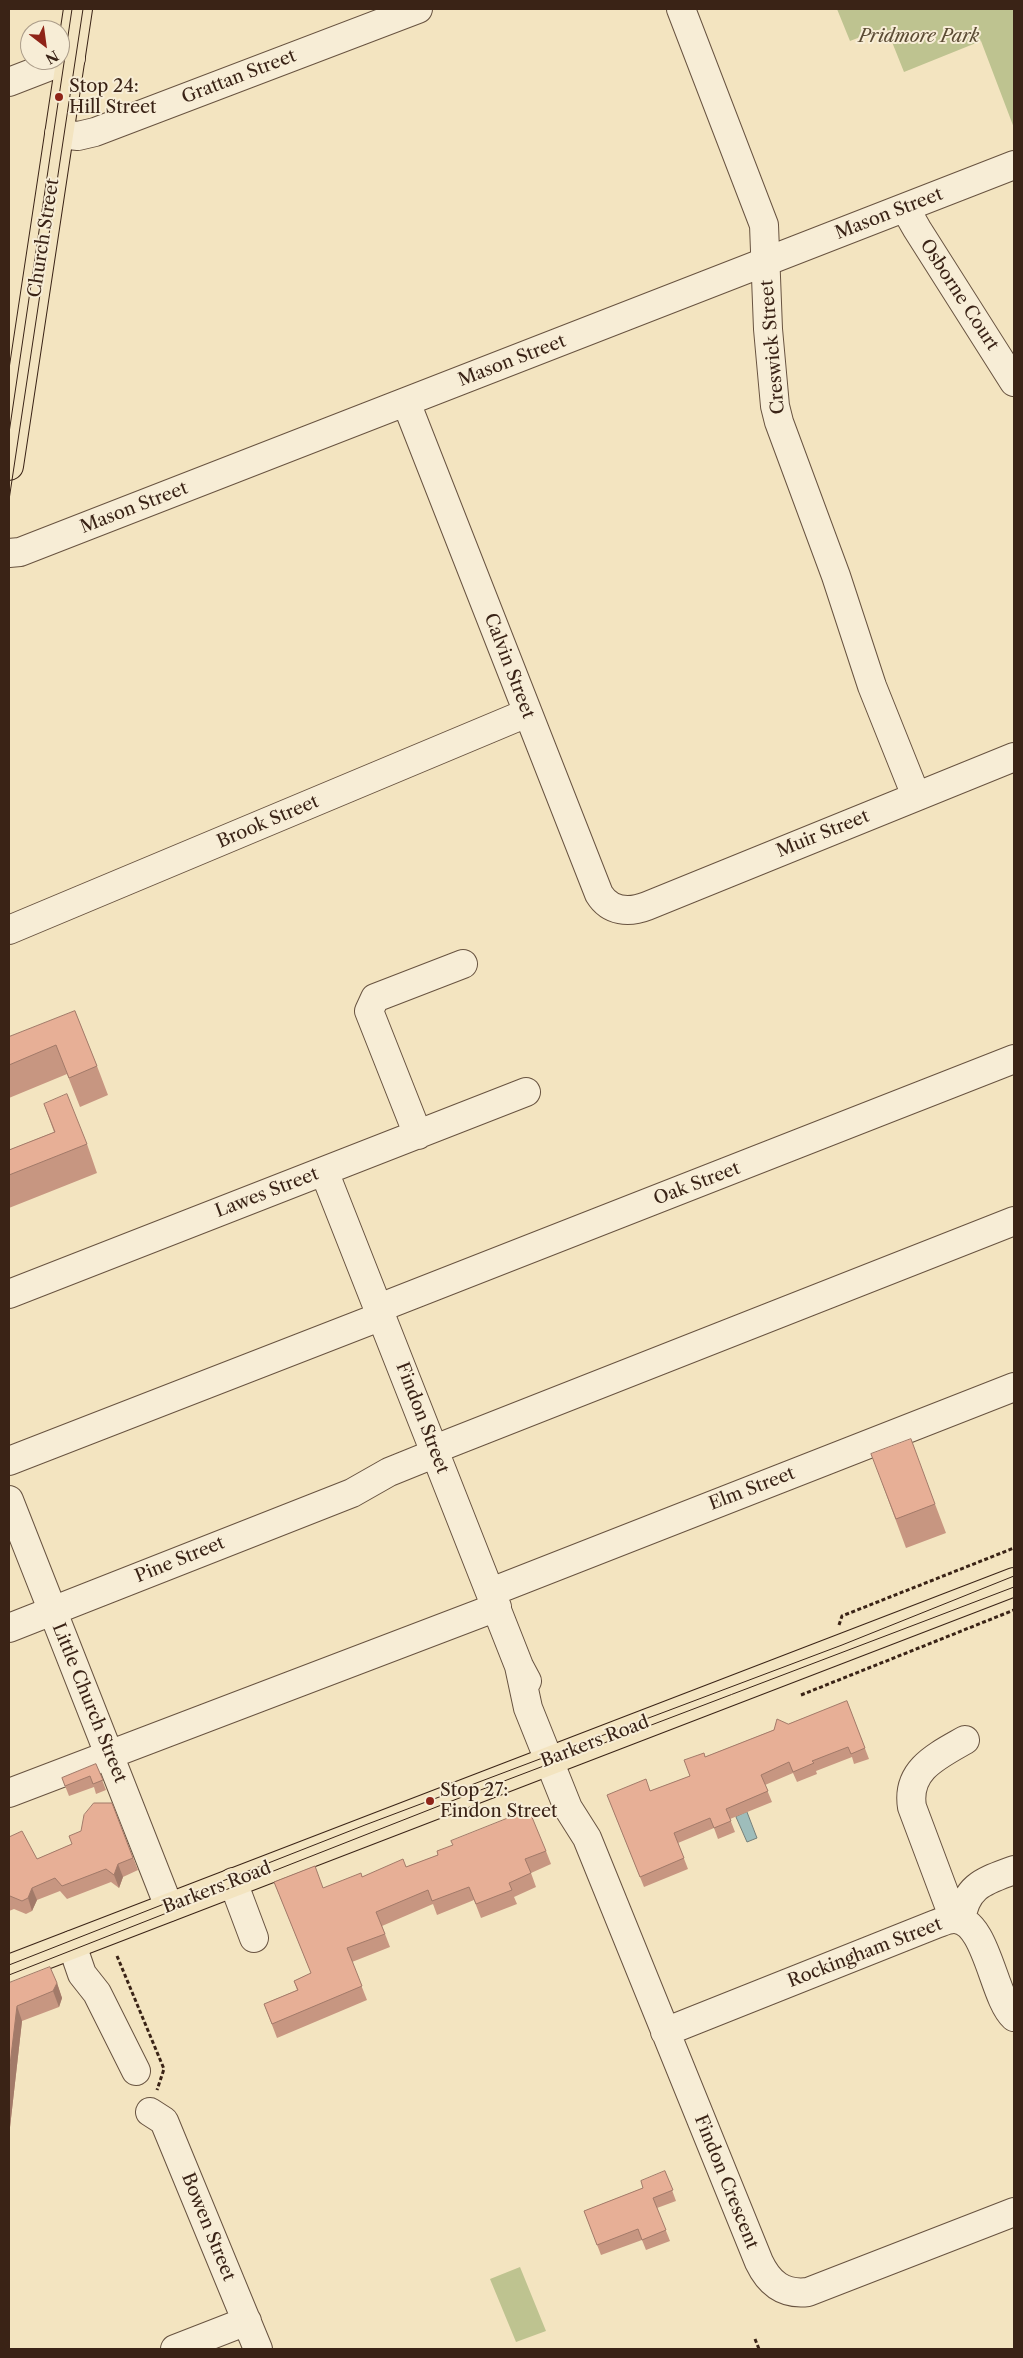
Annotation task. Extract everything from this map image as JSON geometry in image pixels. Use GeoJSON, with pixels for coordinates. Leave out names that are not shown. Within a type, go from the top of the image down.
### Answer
{"type":"FeatureCollection","features":[{"type":"Feature","properties":{"kind":"main road","name":"Church Street"},"geometry":{"type":"LineString","coordinates":[[9,466],[18,352],[59,134],[78,9]]}},
{"type":"Feature","properties":{"kind":"main road","name":"Barkers Road"},"geometry":{"type":"LineString","coordinates":[[9,1969],[555,1757],[814,1660],[1014,1582]]}},
{"type":"Feature","properties":{"kind":"street","name":"Grattan Street"},"geometry":{"type":"LineString","coordinates":[[59,134],[78,136],[95,132],[418,9]]}},
{"type":"Feature","properties":{"kind":"street","name":"Creswick Street"},"geometry":{"type":"LineString","coordinates":[[681,9],[764,225],[767,263],[768,329],[775,406],[779,422],[836,576],[872,686],[916,796]]}},
{"type":"Feature","properties":{"kind":"street"},"geometry":{"type":"LineString","coordinates":[[9,82],[71,58]]}},
{"type":"Feature","properties":{"kind":"street","name":"Mason Street"},"geometry":{"type":"LineString","coordinates":[[9,553],[15,554],[767,263],[1014,165]]}},
{"type":"Feature","properties":{"kind":"street","name":"Osborne Court"},"geometry":{"type":"LineString","coordinates":[[905,208],[1014,382]]}},
{"type":"Feature","properties":{"kind":"street","name":"Calvin Street"},"geometry":{"type":"LineString","coordinates":[[406,402],[599,894],[609,906],[631,911]]}},
{"type":"Feature","properties":{"kind":"street","name":"Brook Street"},"geometry":{"type":"LineString","coordinates":[[9,930],[527,714]]}},
{"type":"Feature","properties":{"kind":"street","name":"Muir Street"},"geometry":{"type":"LineString","coordinates":[[631,911],[1014,757]]}},
{"type":"Feature","properties":{"kind":"street"},"geometry":{"type":"LineString","coordinates":[[418,1135],[369,1011],[375,998],[463,964]]}},
{"type":"Feature","properties":{"kind":"street","name":"Oak Street"},"geometry":{"type":"LineString","coordinates":[[9,1461],[1014,1059]]}},
{"type":"Feature","properties":{"kind":"street","name":"Lawes Street"},"geometry":{"type":"LineString","coordinates":[[9,1294],[526,1092]]}},
{"type":"Feature","properties":{"kind":"street","name":"Findon Street"},"geometry":{"type":"LineString","coordinates":[[324,1171],[555,1757]]}},
{"type":"Feature","properties":{"kind":"street","name":"Pine Street"},"geometry":{"type":"LineString","coordinates":[[9,1628],[352,1492],[389,1472],[437,1456],[1014,1221]]}},
{"type":"Feature","properties":{"kind":"street","name":"Elm Street"},"geometry":{"type":"LineString","coordinates":[[9,1793],[494,1599],[1014,1387]]}},
{"type":"Feature","properties":{"kind":"street","name":"Little Church Street"},"geometry":{"type":"LineString","coordinates":[[9,1500],[170,1907]]}},
{"type":"Feature","properties":{"kind":"street"},"geometry":{"type":"LineString","coordinates":[[958,1920],[912,1807],[910,1789],[913,1781],[924,1767],[939,1755],[965,1740]]}},
{"type":"Feature","properties":{"kind":"street","name":"Findon Crescent"},"geometry":{"type":"LineString","coordinates":[[555,1757],[580,1803],[587,1838],[759,2262],[770,2281],[778,2288],[797,2293],[814,2290],[1014,2212]]}},
{"type":"Feature","properties":{"kind":"street"},"geometry":{"type":"LineString","coordinates":[[958,1920],[966,1900],[976,1887],[1014,1870]]}},
{"type":"Feature","properties":{"kind":"street"},"geometry":{"type":"LineString","coordinates":[[233,1882],[254,1938]]}},
{"type":"Feature","properties":{"kind":"street","name":"Rockingham Street"},"geometry":{"type":"LineString","coordinates":[[665,2032],[958,1920],[972,1927],[1005,2005],[1014,2017]]}},
{"type":"Feature","properties":{"kind":"street"},"geometry":{"type":"LineString","coordinates":[[72,1944],[82,1974],[98,1993],[136,2071]]}},
{"type":"Feature","properties":{"kind":"street","name":"Bowen Street"},"geometry":{"type":"LineString","coordinates":[[150,2112],[164,2121],[258,2349]]}},
{"type":"Feature","properties":{"kind":"street"},"geometry":{"type":"LineString","coordinates":[[175,2349],[247,2321]]}},
{"type":"Feature","properties":{"kind":"path"},"geometry":{"type":"LineString","coordinates":[[842,1616],[1014,1548]]}},
{"type":"Feature","properties":{"kind":"path"},"geometry":{"type":"LineString","coordinates":[[802,1695],[1014,1610]]}},
{"type":"Feature","properties":{"kind":"path"},"geometry":{"type":"LineString","coordinates":[[755,2339],[759,2349]]}},
{"type":"Feature","properties":{"kind":"green space","name":"Pridmore Park"},"geometry":{"type":"Polygon","coordinates":[[[837,9],[1014,9],[1014,128],[981,41],[904,72],[886,27],[850,41],[837,9]]]}},
{"type":"Feature","properties":{"kind":"green space"},"geometry":{"type":"Polygon","coordinates":[[[520,2267],[546,2331],[516,2342],[490,2279],[520,2267]]]}},
{"type":"Feature","properties":{"kind":"water"},"geometry":{"type":"Polygon","coordinates":[[[747,1812],[757,1838],[747,1842],[736,1817],[747,1812]]]}},
{"type":"Feature","properties":{"kind":"building"},"geometry":{"type":"Polygon","coordinates":[[[75,1011],[97,1066],[69,1078],[56,1045],[9,1065],[9,1037],[75,1011]]]}},
{"type":"Feature","properties":{"kind":"building"},"geometry":{"type":"Polygon","coordinates":[[[67,1094],[87,1144],[9,1175],[9,1150],[55,1132],[44,1104],[67,1094]]]}},
{"type":"Feature","properties":{"kind":"building"},"geometry":{"type":"Polygon","coordinates":[[[911,1439],[935,1504],[896,1519],[871,1454],[911,1439]]]}},
{"type":"Feature","properties":{"kind":"building"},"geometry":{"type":"Polygon","coordinates":[[[847,1701],[865,1748],[851,1754],[848,1747],[812,1761],[814,1763],[793,1772],[789,1762],[761,1775],[768,1791],[726,1809],[731,1821],[714,1828],[710,1818],[674,1833],[684,1858],[640,1877],[607,1795],[646,1779],[650,1791],[690,1776],[684,1760],[704,1753],[705,1757],[774,1730],[777,1719],[788,1724],[847,1701]]]}},
{"type":"Feature","properties":{"kind":"building"},"geometry":{"type":"Polygon","coordinates":[[[96,1764],[103,1780],[93,1784],[90,1776],[65,1786],[62,1778],[96,1764]]]}},
{"type":"Feature","properties":{"kind":"building"},"geometry":{"type":"Polygon","coordinates":[[[94,1803],[112,1803],[133,1858],[118,1864],[114,1875],[106,1869],[62,1886],[55,1878],[32,1888],[28,1898],[22,1901],[9,1897],[9,1837],[22,1831],[37,1859],[72,1844],[69,1836],[81,1831],[84,1815],[94,1803]]]}},
{"type":"Feature","properties":{"kind":"building"},"geometry":{"type":"Polygon","coordinates":[[[529,1810],[546,1851],[525,1859],[531,1873],[509,1883],[512,1890],[476,1904],[469,1887],[432,1901],[428,1890],[376,1912],[385,1934],[347,1948],[362,1986],[272,2024],[264,2004],[298,1990],[294,1981],[311,1973],[274,1882],[315,1866],[323,1888],[361,1873],[362,1877],[403,1859],[406,1867],[438,1855],[437,1851],[453,1845],[451,1841],[529,1810]]]}},
{"type":"Feature","properties":{"kind":"building"},"geometry":{"type":"Polygon","coordinates":[[[50,1967],[57,1983],[53,1991],[17,2006],[9,2073],[9,1983],[50,1967]]]}},
{"type":"Feature","properties":{"kind":"building"},"geometry":{"type":"Polygon","coordinates":[[[665,2171],[673,2190],[653,2198],[666,2230],[642,2240],[638,2229],[597,2245],[584,2211],[643,2188],[641,2181],[665,2171]]]}},
{"type":"Feature","properties":{"kind":"tram line"},"geometry":{"type":"LineString","coordinates":[[9,433],[72,9]]}},
{"type":"Feature","properties":{"kind":"tram line"},"geometry":{"type":"LineString","coordinates":[[9,500],[83,9]]}},
{"type":"Feature","properties":{"kind":"tram line"},"geometry":{"type":"LineString","coordinates":[[9,1965],[365,1825],[842,1645],[1014,1576]]}},
{"type":"Feature","properties":{"kind":"tram line"},"geometry":{"type":"LineString","coordinates":[[9,1975],[449,1802],[1014,1587]]}},
{"type":"Feature","properties":{"kind":"place","name":"Stop 24: Hill Street"},"geometry":{"type":"Point","coordinates":[59,97]}},
{"type":"Feature","properties":{"kind":"place","name":"Stop 27: Findon Street"},"geometry":{"type":"Point","coordinates":[430,1801]}}]}
